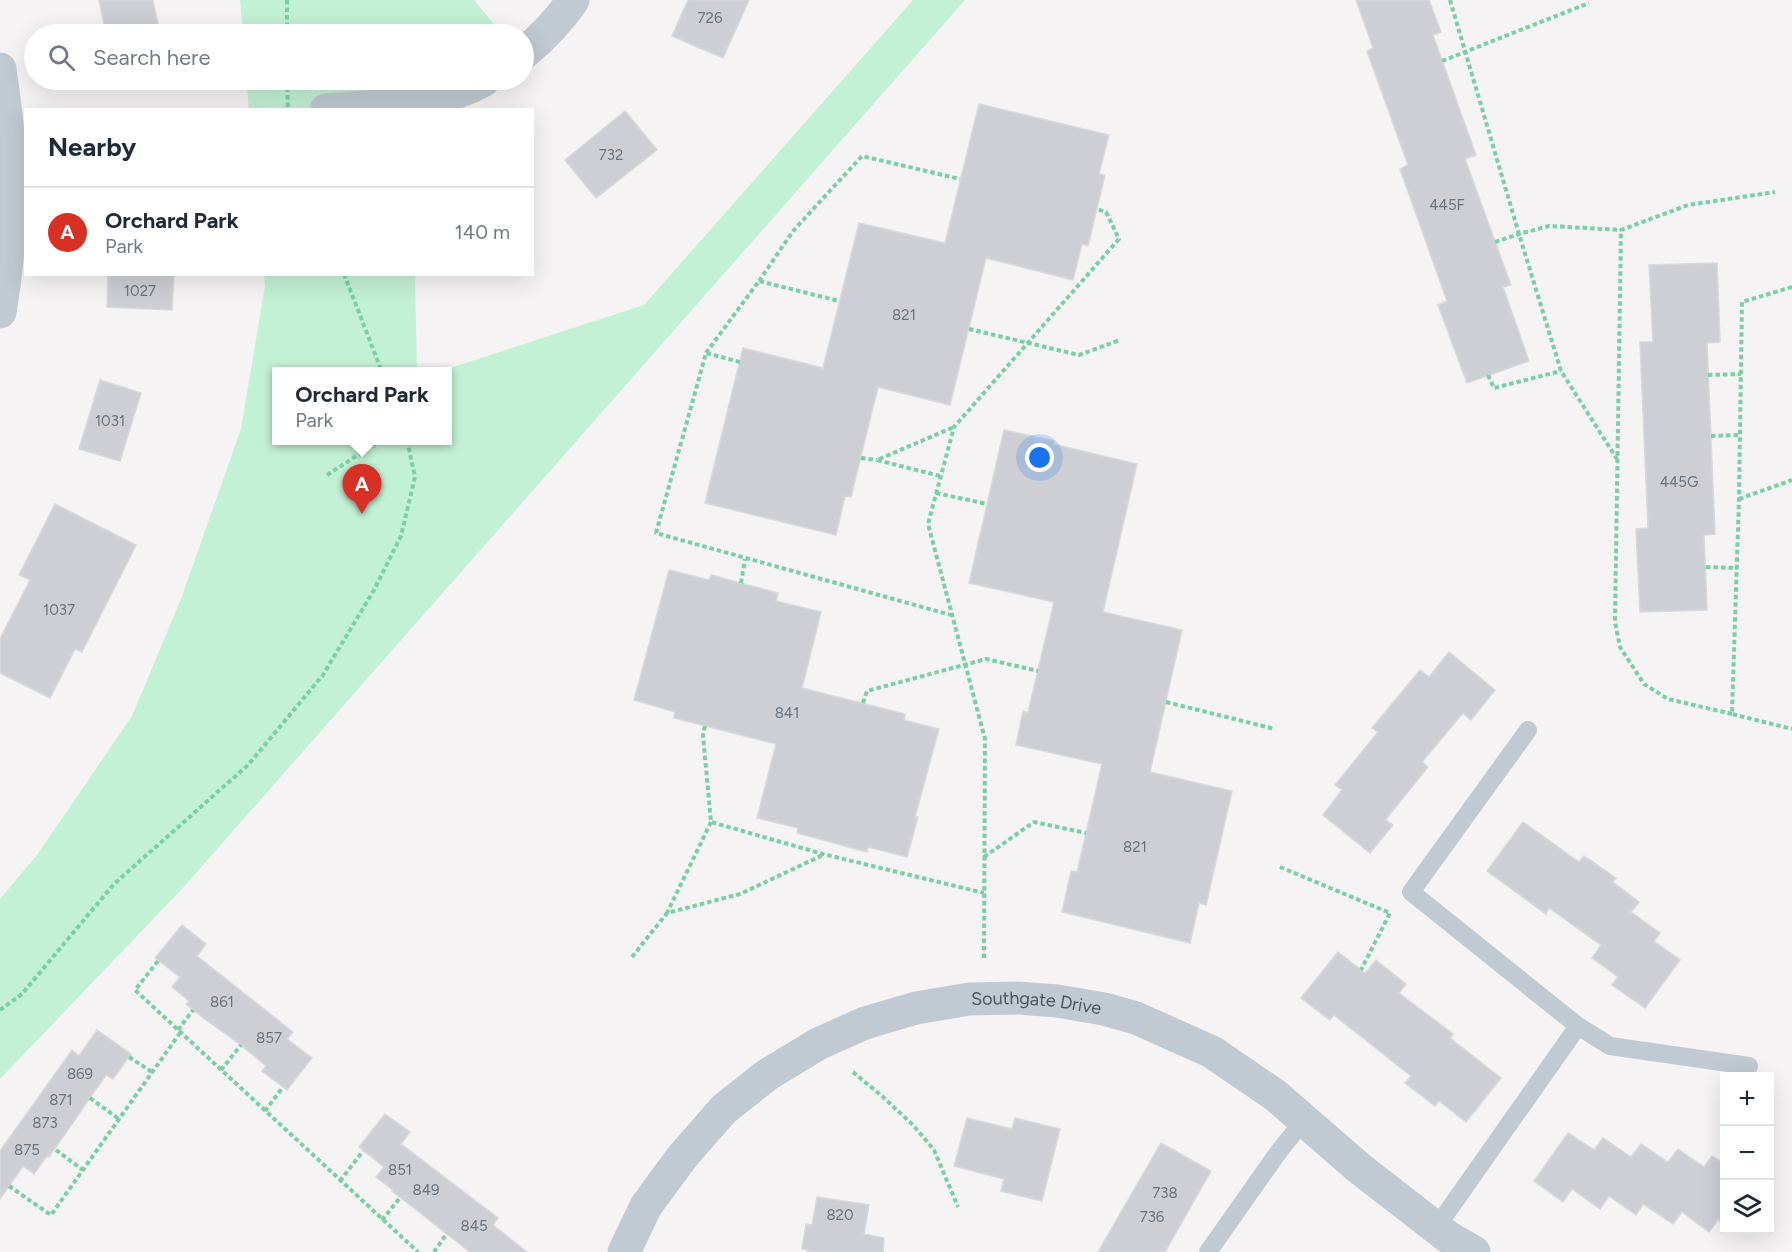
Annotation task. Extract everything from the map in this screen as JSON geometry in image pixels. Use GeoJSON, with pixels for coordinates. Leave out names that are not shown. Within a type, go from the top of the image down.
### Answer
{"type":"FeatureCollection","features":[{"type":"Feature","properties":{"kind":"street"},"geometry":{"type":"LineString","coordinates":[[534,44],[565,13],[573,0]]}},
{"type":"Feature","properties":{"kind":"street"},"geometry":{"type":"LineString","coordinates":[[0,69],[17,134],[7,267],[0,312]]}},
{"type":"Feature","properties":{"kind":"street"},"geometry":{"type":"LineString","coordinates":[[345,108],[422,100],[461,90]]}},
{"type":"Feature","properties":{"kind":"street","name":"Southgate Drive"},"geometry":{"type":"LineString","coordinates":[[624,1252],[646,1206],[682,1157],[724,1109],[767,1075],[818,1044],[866,1023],[915,1008],[969,999],[1018,998],[1058,1001],[1104,1009],[1136,1018],[1212,1052],[1275,1095],[1448,1242]]}},
{"type":"Feature","properties":{"kind":"lane"},"geometry":{"type":"LineString","coordinates":[[1528,730],[1411,892],[1578,1026],[1610,1046],[1749,1066]]}},
{"type":"Feature","properties":{"kind":"lane"},"geometry":{"type":"LineString","coordinates":[[1448,1242],[1578,1026]]}},
{"type":"Feature","properties":{"kind":"lane"},"geometry":{"type":"LineString","coordinates":[[1208,1252],[1277,1154],[1304,1120]]}},
{"type":"Feature","properties":{"kind":"path"},"geometry":{"type":"LineString","coordinates":[[286,0],[287,24]]}},
{"type":"Feature","properties":{"kind":"path"},"geometry":{"type":"LineString","coordinates":[[1450,0],[1561,371],[1617,460]]}},
{"type":"Feature","properties":{"kind":"path"},"geometry":{"type":"LineString","coordinates":[[1442,61],[1589,3]]}},
{"type":"Feature","properties":{"kind":"path"},"geometry":{"type":"LineString","coordinates":[[287,90],[288,108]]}},
{"type":"Feature","properties":{"kind":"path"},"geometry":{"type":"LineString","coordinates":[[951,615],[656,533],[706,353],[793,231],[862,156],[960,179]]}},
{"type":"Feature","properties":{"kind":"path"},"geometry":{"type":"LineString","coordinates":[[1495,242],[1549,226],[1621,230],[1688,205],[1775,192]]}},
{"type":"Feature","properties":{"kind":"path"},"geometry":{"type":"LineString","coordinates":[[984,958],[985,739],[928,524],[954,427],[1119,239],[1106,212],[1097,209]]}},
{"type":"Feature","properties":{"kind":"path"},"geometry":{"type":"LineString","coordinates":[[1621,230],[1615,622],[1620,647],[1644,684],[1668,699],[1792,729]]}},
{"type":"Feature","properties":{"kind":"path"},"geometry":{"type":"LineString","coordinates":[[345,276],[380,367]]}},
{"type":"Feature","properties":{"kind":"path"},"geometry":{"type":"LineString","coordinates":[[759,281],[840,301]]}},
{"type":"Feature","properties":{"kind":"path"},"geometry":{"type":"LineString","coordinates":[[1732,714],[1742,302],[1792,287]]}},
{"type":"Feature","properties":{"kind":"path"},"geometry":{"type":"LineString","coordinates":[[969,329],[1079,355],[1120,340]]}},
{"type":"Feature","properties":{"kind":"path"},"geometry":{"type":"LineString","coordinates":[[706,353],[740,362]]}},
{"type":"Feature","properties":{"kind":"path"},"geometry":{"type":"LineString","coordinates":[[1488,375],[1494,388],[1561,371]]}},
{"type":"Feature","properties":{"kind":"path"},"geometry":{"type":"LineString","coordinates":[[1708,375],[1741,374]]}},
{"type":"Feature","properties":{"kind":"path"},"geometry":{"type":"LineString","coordinates":[[877,460],[954,427]]}},
{"type":"Feature","properties":{"kind":"path"},"geometry":{"type":"LineString","coordinates":[[1711,436],[1740,435]]}},
{"type":"Feature","properties":{"kind":"path"},"geometry":{"type":"LineString","coordinates":[[327,475],[375,445]]}},
{"type":"Feature","properties":{"kind":"path"},"geometry":{"type":"LineString","coordinates":[[0,1010],[22,994],[114,884],[248,765],[323,675],[374,590],[401,536],[415,477],[408,445]]}},
{"type":"Feature","properties":{"kind":"path"},"geometry":{"type":"LineString","coordinates":[[861,458],[940,476]]}},
{"type":"Feature","properties":{"kind":"path"},"geometry":{"type":"LineString","coordinates":[[1739,499],[1792,480]]}},
{"type":"Feature","properties":{"kind":"path"},"geometry":{"type":"LineString","coordinates":[[936,493],[987,504]]}},
{"type":"Feature","properties":{"kind":"path"},"geometry":{"type":"LineString","coordinates":[[741,583],[745,559]]}},
{"type":"Feature","properties":{"kind":"path"},"geometry":{"type":"LineString","coordinates":[[1706,567],[1737,568]]}},
{"type":"Feature","properties":{"kind":"path"},"geometry":{"type":"LineString","coordinates":[[863,703],[867,691],[986,658],[1038,671]]}},
{"type":"Feature","properties":{"kind":"path"},"geometry":{"type":"LineString","coordinates":[[1166,702],[1275,729]]}},
{"type":"Feature","properties":{"kind":"path"},"geometry":{"type":"LineString","coordinates":[[632,957],[667,913],[711,822],[703,735],[705,726]]}},
{"type":"Feature","properties":{"kind":"path"},"geometry":{"type":"LineString","coordinates":[[711,822],[823,854],[984,893]]}},
{"type":"Feature","properties":{"kind":"path"},"geometry":{"type":"LineString","coordinates":[[984,857],[1034,822],[1086,833]]}},
{"type":"Feature","properties":{"kind":"path"},"geometry":{"type":"LineString","coordinates":[[667,913],[740,894],[823,854]]}},
{"type":"Feature","properties":{"kind":"path"},"geometry":{"type":"LineString","coordinates":[[1280,867],[1390,913],[1361,970]]}},
{"type":"Feature","properties":{"kind":"path"},"geometry":{"type":"LineString","coordinates":[[158,961],[135,990],[417,1252]]}},
{"type":"Feature","properties":{"kind":"path"},"geometry":{"type":"LineString","coordinates":[[9,1186],[51,1215],[193,1010]]}},
{"type":"Feature","properties":{"kind":"path"},"geometry":{"type":"LineString","coordinates":[[221,1071],[241,1045]]}},
{"type":"Feature","properties":{"kind":"path"},"geometry":{"type":"LineString","coordinates":[[129,1056],[152,1072]]}},
{"type":"Feature","properties":{"kind":"path"},"geometry":{"type":"LineString","coordinates":[[853,1071],[913,1125],[934,1150],[958,1207]]}},
{"type":"Feature","properties":{"kind":"path"},"geometry":{"type":"LineString","coordinates":[[265,1111],[283,1087]]}},
{"type":"Feature","properties":{"kind":"path"},"geometry":{"type":"LineString","coordinates":[[90,1098],[119,1119]]}},
{"type":"Feature","properties":{"kind":"path"},"geometry":{"type":"LineString","coordinates":[[56,1150],[83,1170]]}},
{"type":"Feature","properties":{"kind":"path"},"geometry":{"type":"LineString","coordinates":[[340,1181],[363,1151]]}},
{"type":"Feature","properties":{"kind":"path"},"geometry":{"type":"LineString","coordinates":[[382,1220],[399,1199]]}},
{"type":"Feature","properties":{"kind":"path"},"geometry":{"type":"LineString","coordinates":[[434,1252],[447,1233]]}},
{"type":"Feature","properties":{"kind":"green space"},"geometry":{"type":"Polygon","coordinates":[[[240,0],[474,0],[494,24],[242,24],[240,0]]]}},
{"type":"Feature","properties":{"kind":"green space"},"geometry":{"type":"Polygon","coordinates":[[[913,0],[965,0],[181,890],[0,1079],[0,899],[37,855],[132,716],[181,599],[241,429],[265,286],[264,276],[415,276],[417,367],[272,367],[272,445],[452,445],[452,367],[644,305],[913,0]]]}},
{"type":"Feature","properties":{"kind":"green space"},"geometry":{"type":"Polygon","coordinates":[[[247,90],[411,90],[412,108],[249,108],[247,90]]]}},
{"type":"Feature","properties":{"kind":"building"},"geometry":{"type":"Polygon","coordinates":[[[99,0],[153,0],[158,24],[104,24],[99,0]]]}},
{"type":"Feature","properties":{"kind":"building"},"geometry":{"type":"Polygon","coordinates":[[[688,0],[749,0],[723,58],[672,36],[688,0]]]}},
{"type":"Feature","properties":{"kind":"building"},"geometry":{"type":"Polygon","coordinates":[[[1356,0],[1429,0],[1441,32],[1433,35],[1476,155],[1465,159],[1511,285],[1503,287],[1529,361],[1467,383],[1438,305],[1447,301],[1400,169],[1408,165],[1367,51],[1373,48],[1356,0]]]}},
{"type":"Feature","properties":{"kind":"building"},"geometry":{"type":"Polygon","coordinates":[[[979,104],[1109,135],[1099,174],[1105,175],[1088,246],[1082,244],[1073,280],[986,258],[950,405],[878,387],[851,497],[845,496],[836,535],[705,503],[743,348],[823,368],[859,223],[945,243],[979,104]]]}},
{"type":"Feature","properties":{"kind":"building"},"geometry":{"type":"Polygon","coordinates":[[[625,111],[657,150],[596,198],[565,160],[625,111]]]}},
{"type":"Feature","properties":{"kind":"building"},"geometry":{"type":"Polygon","coordinates":[[[1717,263],[1720,342],[1707,343],[1715,534],[1704,535],[1707,610],[1640,612],[1636,529],[1648,528],[1640,342],[1653,342],[1649,265],[1717,263]]]}},
{"type":"Feature","properties":{"kind":"building"},"geometry":{"type":"Polygon","coordinates":[[[108,276],[174,276],[172,310],[107,307],[108,276]]]}},
{"type":"Feature","properties":{"kind":"building"},"geometry":{"type":"Polygon","coordinates":[[[100,380],[141,393],[120,461],[79,449],[100,380]]]}},
{"type":"Feature","properties":{"kind":"building"},"geometry":{"type":"Polygon","coordinates":[[[1004,430],[1137,464],[1103,612],[1182,630],[1150,772],[1232,791],[1206,905],[1199,903],[1190,943],[1062,912],[1071,871],[1077,872],[1102,764],[1016,745],[1023,711],[1028,713],[1054,602],[969,583],[1004,430]]]}},
{"type":"Feature","properties":{"kind":"building"},"geometry":{"type":"Polygon","coordinates":[[[55,504],[136,545],[82,652],[75,649],[50,698],[0,673],[0,639],[30,580],[19,575],[55,504]]]}},
{"type":"Feature","properties":{"kind":"building"},"geometry":{"type":"Polygon","coordinates":[[[669,570],[709,580],[711,575],[778,593],[776,601],[821,612],[802,688],[905,714],[904,720],[939,729],[915,817],[918,817],[907,857],[868,847],[867,852],[797,833],[798,828],[757,818],[776,744],[674,718],[675,712],[634,700],[669,570]]]}},
{"type":"Feature","properties":{"kind":"building"},"geometry":{"type":"Polygon","coordinates":[[[1449,652],[1495,690],[1471,720],[1463,713],[1422,762],[1428,767],[1385,820],[1393,825],[1370,853],[1323,815],[1342,790],[1335,785],[1378,732],[1372,728],[1420,670],[1429,677],[1449,652]]]}},
{"type":"Feature","properties":{"kind":"building"},"geometry":{"type":"Polygon","coordinates":[[[1523,822],[1579,862],[1584,856],[1616,878],[1613,882],[1639,902],[1631,912],[1660,933],[1654,941],[1680,960],[1645,1008],[1612,985],[1618,977],[1592,958],[1601,945],[1549,908],[1546,914],[1487,871],[1523,822]]]}},
{"type":"Feature","properties":{"kind":"building"},"geometry":{"type":"Polygon","coordinates":[[[182,925],[206,944],[197,956],[293,1032],[287,1039],[312,1058],[287,1090],[262,1071],[266,1066],[186,1004],[189,1001],[172,987],[180,977],[155,958],[182,925]]]}},
{"type":"Feature","properties":{"kind":"building"},"geometry":{"type":"Polygon","coordinates":[[[1338,952],[1365,973],[1376,960],[1406,984],[1399,993],[1453,1034],[1450,1038],[1501,1078],[1466,1122],[1439,1101],[1435,1106],[1405,1083],[1411,1076],[1334,1015],[1330,1020],[1301,998],[1338,952]]]}},
{"type":"Feature","properties":{"kind":"building"},"geometry":{"type":"Polygon","coordinates":[[[97,1030],[131,1054],[113,1079],[106,1075],[49,1157],[47,1156],[34,1174],[23,1166],[0,1199],[0,1151],[72,1050],[79,1056],[97,1030]]]}},
{"type":"Feature","properties":{"kind":"building"},"geometry":{"type":"Polygon","coordinates":[[[385,1114],[410,1132],[401,1144],[498,1218],[493,1225],[527,1252],[470,1252],[376,1177],[384,1167],[359,1147],[385,1114]]]}},
{"type":"Feature","properties":{"kind":"building"},"geometry":{"type":"Polygon","coordinates":[[[967,1118],[1012,1129],[1015,1118],[1060,1129],[1042,1201],[1001,1191],[1004,1179],[954,1166],[967,1118]]]}},
{"type":"Feature","properties":{"kind":"building"},"geometry":{"type":"Polygon","coordinates":[[[1568,1133],[1594,1150],[1603,1138],[1631,1157],[1641,1144],[1668,1162],[1678,1149],[1704,1167],[1712,1156],[1720,1161],[1720,1221],[1718,1220],[1709,1232],[1682,1212],[1673,1224],[1643,1204],[1636,1215],[1609,1196],[1600,1209],[1572,1189],[1563,1202],[1534,1181],[1568,1133]]]}},
{"type":"Feature","properties":{"kind":"building"},"geometry":{"type":"Polygon","coordinates":[[[1161,1143],[1211,1171],[1165,1252],[1098,1252],[1161,1143]]]}},
{"type":"Feature","properties":{"kind":"building"},"geometry":{"type":"Polygon","coordinates":[[[817,1197],[869,1205],[864,1234],[884,1238],[883,1252],[807,1252],[808,1250],[802,1249],[806,1224],[812,1225],[817,1197]]]}},
{"type":"Feature","properties":{"kind":"place","name":"Orchard Park"},"geometry":{"type":"Point","coordinates":[362,514]}}]}
